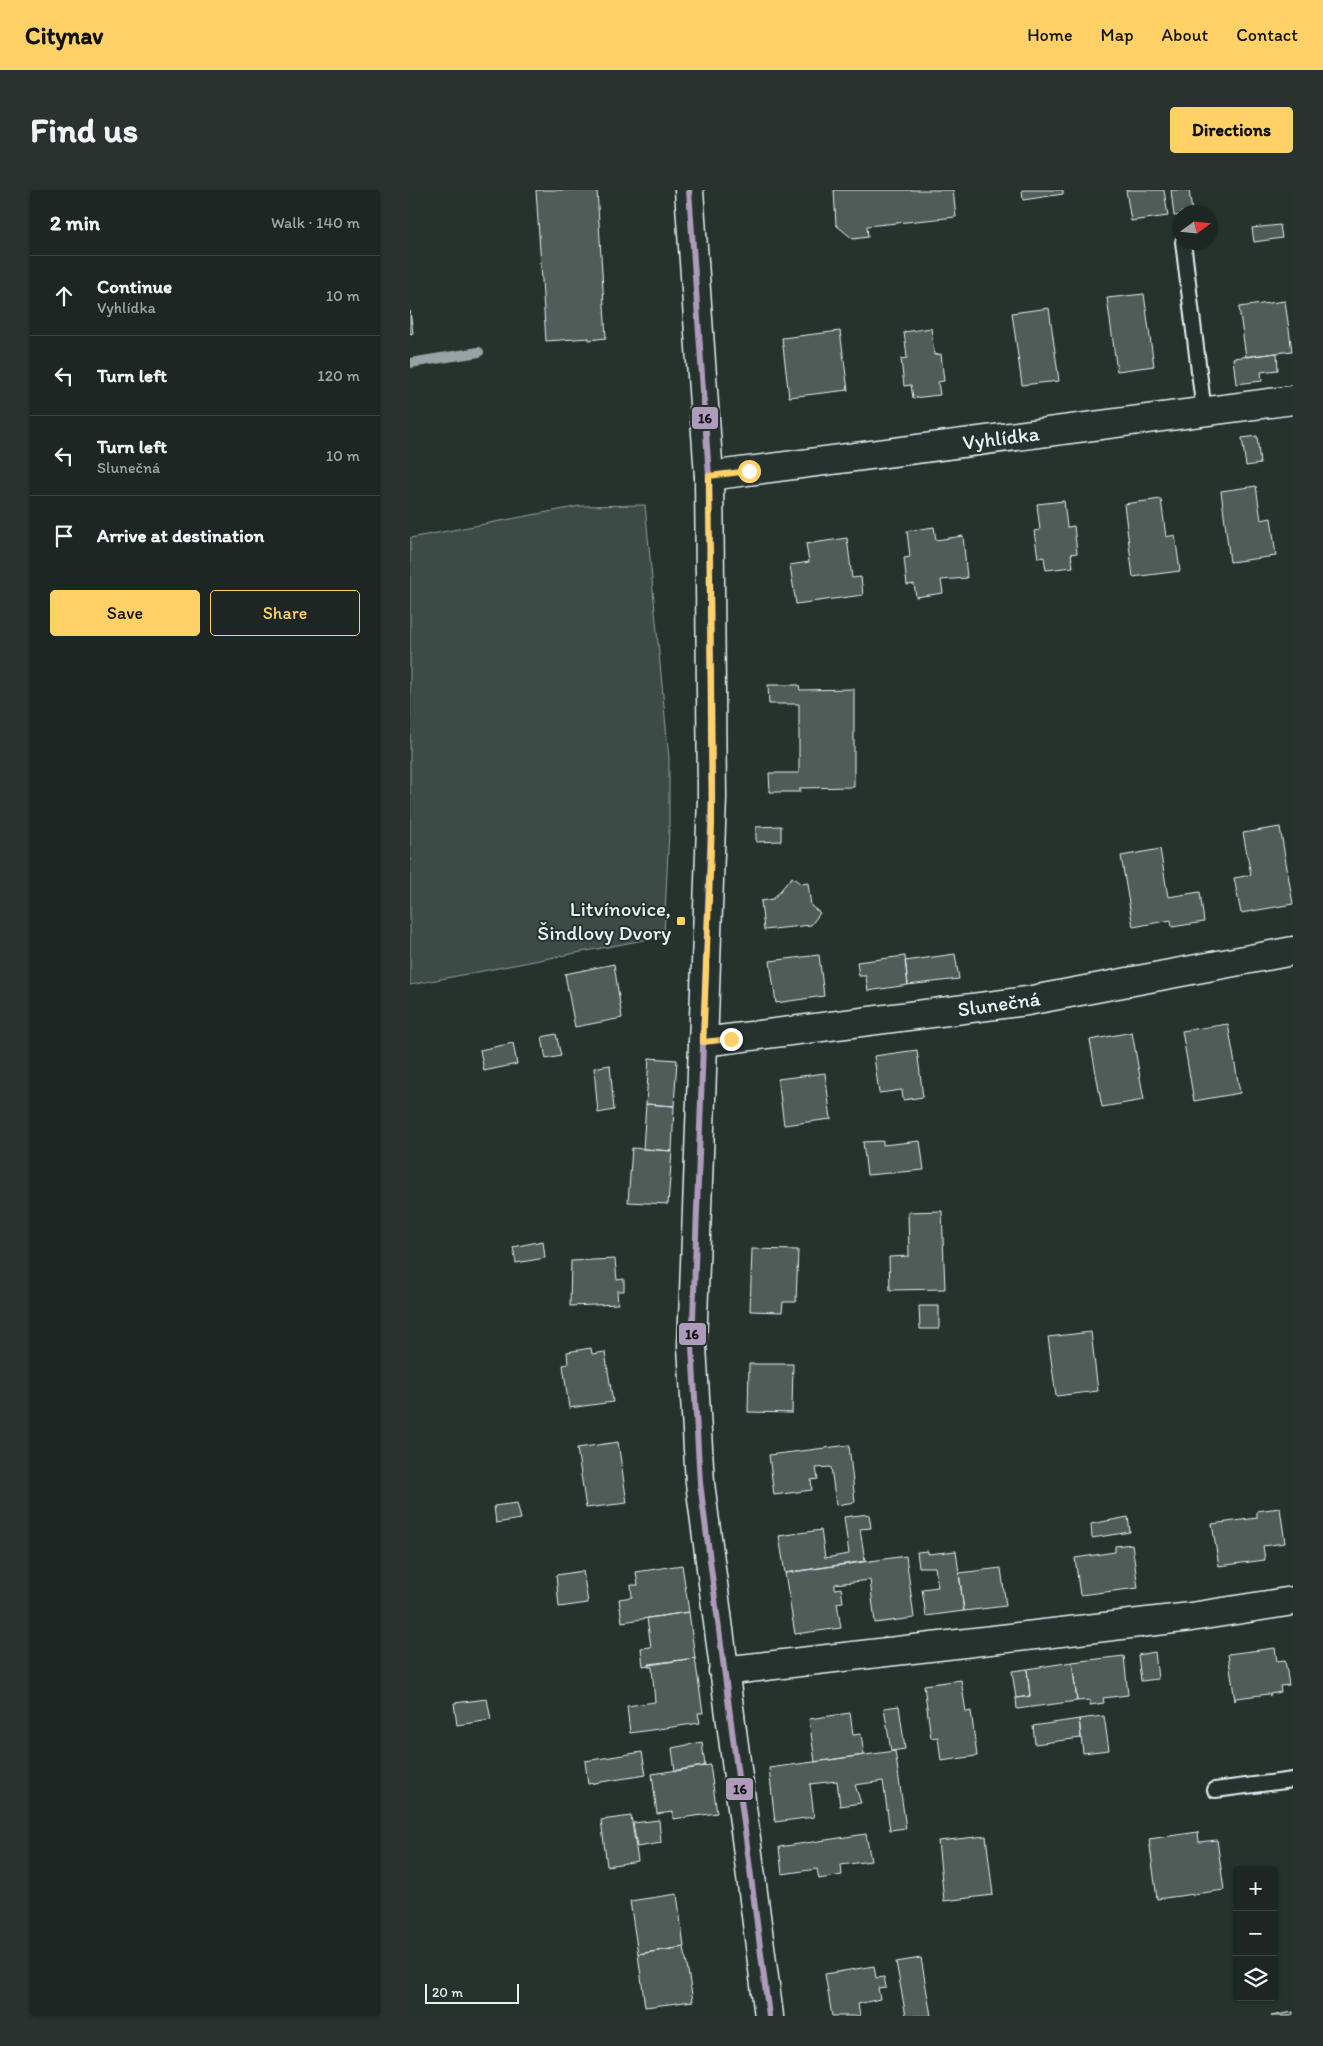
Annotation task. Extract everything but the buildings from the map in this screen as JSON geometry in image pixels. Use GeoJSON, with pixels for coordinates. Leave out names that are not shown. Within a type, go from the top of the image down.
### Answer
{"type":"FeatureCollection","features":[{"type":"Feature","properties":{"kind":"street"},"geometry":{"type":"LineString","coordinates":[[690,190],[709,476],[712,807],[692,1346],[700,1483],[769,2016]]}},
{"type":"Feature","properties":{"kind":"street","name":"Vyhlídka"},"geometry":{"type":"LineString","coordinates":[[709,476],[1293,400]]}},
{"type":"Feature","properties":{"kind":"street","name":"Slunečná"},"geometry":{"type":"LineString","coordinates":[[703,1042],[1027,1001],[1293,951]]}},
{"type":"Feature","properties":{"kind":"street"},"geometry":{"type":"LineString","coordinates":[[723,1671],[1191,1617],[1293,1601]]}},
{"type":"Feature","properties":{"kind":"lane"},"geometry":{"type":"LineString","coordinates":[[1184,250],[1204,412]]}},
{"type":"Feature","properties":{"kind":"lane"},"geometry":{"type":"LineString","coordinates":[[1215,1790],[1293,1780]]}},
{"type":"Feature","properties":{"kind":"shaded area"},"geometry":{"type":"Polygon","coordinates":[[[645,505],[669,759],[669,830],[664,936],[410,985],[410,538],[580,506],[645,505]]]}},
{"type":"Feature","properties":{"kind":"waterway"},"geometry":{"type":"LineString","coordinates":[[410,363],[479,352]]}},
{"type":"Feature","properties":{"kind":"transit line","name":"16"},"geometry":{"type":"LineString","coordinates":[[689,190],[709,476],[712,798],[692,1346],[700,1483],[769,2016]]}},
{"type":"Feature","properties":{"kind":"place","name":"Litvínovice, Šindlovy Dvory"},"geometry":{"type":"Point","coordinates":[681,921]}},
{"type":"Feature","properties":{"kind":"route"},"geometry":{"type":"LineString","coordinates":[[731,1039],[703,1042],[712,824],[709,476],[749,471]]}}]}
